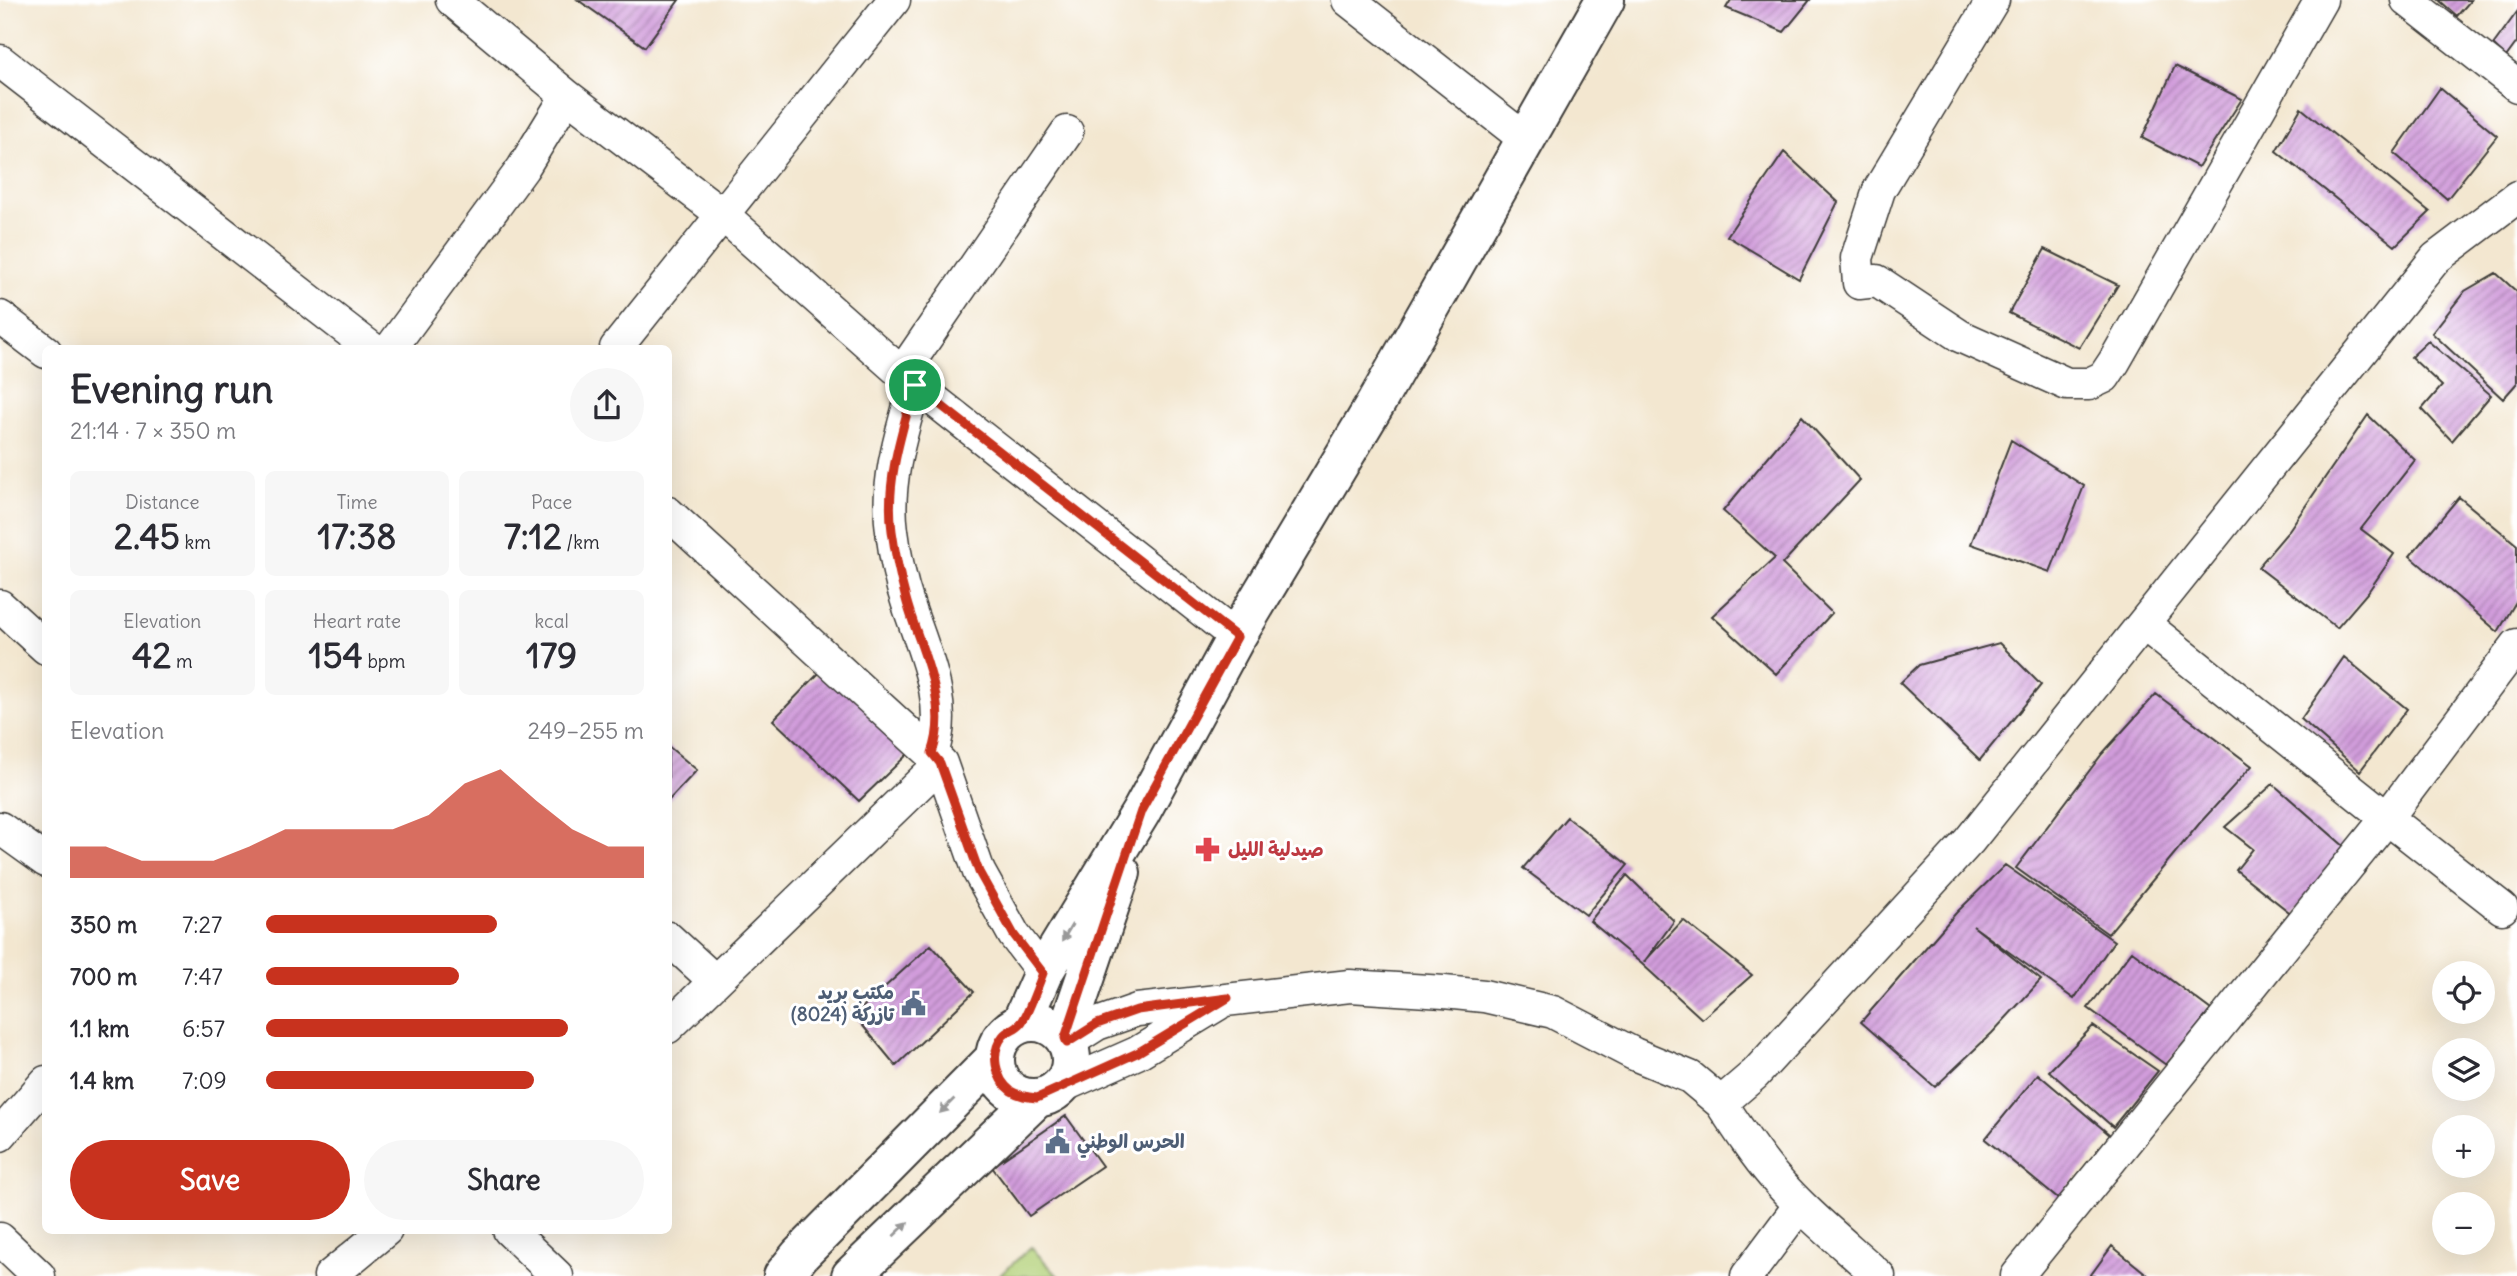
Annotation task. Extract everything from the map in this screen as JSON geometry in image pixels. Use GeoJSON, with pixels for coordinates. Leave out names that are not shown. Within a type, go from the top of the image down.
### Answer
{"type":"FeatureCollection","features":[{"type":"Feature","properties":{"kind":"street"},"geometry":{"type":"LineString","coordinates":[[452,0],[567,96],[722,214],[909,379],[1237,637]]}},
{"type":"Feature","properties":{"kind":"street"},"geometry":{"type":"LineString","coordinates":[[618,345],[894,0]]}},
{"type":"Feature","properties":{"kind":"street"},"geometry":{"type":"LineString","coordinates":[[1348,0],[1525,139]]}},
{"type":"Feature","properties":{"kind":"street"},"geometry":{"type":"LineString","coordinates":[[1228,998],[1137,1053],[1049,1092],[1024,1097],[1012,1092],[1002,1082],[997,1070],[997,1046],[1003,1037],[1021,1023],[1043,973],[1141,811],[1237,637],[1376,403],[1605,0]]}},
{"type":"Feature","properties":{"kind":"street"},"geometry":{"type":"LineString","coordinates":[[1993,0],[1879,190],[1857,258],[1859,283],[1877,281],[1961,336],[2067,384],[2089,384],[2104,377],[2114,362],[2320,0]]}},
{"type":"Feature","properties":{"kind":"street"},"geometry":{"type":"LineString","coordinates":[[2407,0],[2517,86]]}},
{"type":"Feature","properties":{"kind":"street"},"geometry":{"type":"LineString","coordinates":[[0,61],[367,345]]}},
{"type":"Feature","properties":{"kind":"street"},"geometry":{"type":"LineString","coordinates":[[393,345],[523,168],[567,96]]}},
{"type":"Feature","properties":{"kind":"street"},"geometry":{"type":"LineString","coordinates":[[1043,973],[1014,935],[979,872],[936,758],[939,715],[930,672],[906,600],[891,529],[891,488],[904,425],[909,379],[1066,132]]}},
{"type":"Feature","properties":{"kind":"street"},"geometry":{"type":"LineString","coordinates":[[1721,1103],[1755,1074],[1969,841],[2435,258],[2517,197]]}},
{"type":"Feature","properties":{"kind":"street"},"geometry":{"type":"LineString","coordinates":[[0,317],[42,349]]}},
{"type":"Feature","properties":{"kind":"street"},"geometry":{"type":"LineString","coordinates":[[672,517],[936,758]]}},
{"type":"Feature","properties":{"kind":"street"},"geometry":{"type":"LineString","coordinates":[[0,606],[42,644]]}},
{"type":"Feature","properties":{"kind":"street"},"geometry":{"type":"LineString","coordinates":[[2144,624],[2502,908]]}},
{"type":"Feature","properties":{"kind":"street"},"geometry":{"type":"LineString","coordinates":[[2017,1276],[2387,818],[2517,645]]}},
{"type":"Feature","properties":{"kind":"street"},"geometry":{"type":"LineString","coordinates":[[672,1023],[936,758]]}},
{"type":"Feature","properties":{"kind":"street"},"geometry":{"type":"LineString","coordinates":[[851,1276],[1049,1092],[1070,1069],[1071,1059],[1066,1040],[1141,811]]}},
{"type":"Feature","properties":{"kind":"street"},"geometry":{"type":"LineString","coordinates":[[0,828],[42,857]]}},
{"type":"Feature","properties":{"kind":"street"},"geometry":{"type":"LineString","coordinates":[[672,942],[715,981]]}},
{"type":"Feature","properties":{"kind":"street"},"geometry":{"type":"LineString","coordinates":[[1066,1040],[1097,1024],[1137,1010],[1350,986],[1484,996],[1553,1012],[1634,1054],[1690,1077],[1721,1103],[1749,1147],[1800,1205],[1879,1276]]}},
{"type":"Feature","properties":{"kind":"street"},"geometry":{"type":"LineString","coordinates":[[1021,1023],[1040,1022],[1049,1025],[1066,1040]]}},
{"type":"Feature","properties":{"kind":"street"},"geometry":{"type":"LineString","coordinates":[[783,1276],[800,1255],[995,1058]]}},
{"type":"Feature","properties":{"kind":"street"},"geometry":{"type":"LineString","coordinates":[[0,1135],[42,1087]]}},
{"type":"Feature","properties":{"kind":"street"},"geometry":{"type":"LineString","coordinates":[[1747,1276],[1800,1205]]}},
{"type":"Feature","properties":{"kind":"street"},"geometry":{"type":"LineString","coordinates":[[330,1276],[381,1234]]}},
{"type":"Feature","properties":{"kind":"street"},"geometry":{"type":"LineString","coordinates":[[513,1234],[557,1276]]}},
{"type":"Feature","properties":{"kind":"street"},"geometry":{"type":"LineString","coordinates":[[0,1239],[39,1276]]}},
{"type":"Feature","properties":{"kind":"green space"},"geometry":{"type":"Polygon","coordinates":[[[1031,1247],[1058,1276],[999,1276],[1031,1247]]]}},
{"type":"Feature","properties":{"kind":"building"},"geometry":{"type":"Polygon","coordinates":[[[578,0],[679,0],[645,47],[578,0]]]}},
{"type":"Feature","properties":{"kind":"building"},"geometry":{"type":"Polygon","coordinates":[[[1731,0],[1810,0],[1784,32],[1726,8],[1731,0]]]}},
{"type":"Feature","properties":{"kind":"building"},"geometry":{"type":"Polygon","coordinates":[[[2439,0],[2471,0],[2457,16],[2439,0]]]}},
{"type":"Feature","properties":{"kind":"building"},"geometry":{"type":"Polygon","coordinates":[[[2517,12],[2517,42],[2506,57],[2493,45],[2517,12]]]}},
{"type":"Feature","properties":{"kind":"building"},"geometry":{"type":"Polygon","coordinates":[[[2175,66],[2242,99],[2198,167],[2142,138],[2175,66]]]}},
{"type":"Feature","properties":{"kind":"building"},"geometry":{"type":"Polygon","coordinates":[[[2440,88],[2497,136],[2447,199],[2394,153],[2440,88]]]}},
{"type":"Feature","properties":{"kind":"building"},"geometry":{"type":"Polygon","coordinates":[[[2301,108],[2430,212],[2395,246],[2276,151],[2301,108]]]}},
{"type":"Feature","properties":{"kind":"building"},"geometry":{"type":"Polygon","coordinates":[[[1784,152],[1838,202],[1799,279],[1727,236],[1784,152]]]}},
{"type":"Feature","properties":{"kind":"building"},"geometry":{"type":"Polygon","coordinates":[[[2045,249],[2118,285],[2079,348],[2009,313],[2045,249]]]}},
{"type":"Feature","properties":{"kind":"building"},"geometry":{"type":"Polygon","coordinates":[[[2496,273],[2517,292],[2517,383],[2503,399],[2432,333],[2465,291],[2496,273]]]}},
{"type":"Feature","properties":{"kind":"building"},"geometry":{"type":"Polygon","coordinates":[[[2428,341],[2491,395],[2452,441],[2422,409],[2442,386],[2411,357],[2428,341]]]}},
{"type":"Feature","properties":{"kind":"building"},"geometry":{"type":"Polygon","coordinates":[[[2368,415],[2415,460],[2361,529],[2394,554],[2368,592],[2337,628],[2258,567],[2287,533],[2368,415]]]}},
{"type":"Feature","properties":{"kind":"building"},"geometry":{"type":"Polygon","coordinates":[[[1802,416],[1860,480],[1782,564],[1832,613],[1776,674],[1712,616],[1775,558],[1723,511],[1802,416]]]}},
{"type":"Feature","properties":{"kind":"building"},"geometry":{"type":"Polygon","coordinates":[[[2011,440],[2084,486],[2050,572],[1971,544],[2011,440]]]}},
{"type":"Feature","properties":{"kind":"building"},"geometry":{"type":"Polygon","coordinates":[[[2459,497],[2517,545],[2517,600],[2498,632],[2410,556],[2459,497]]]}},
{"type":"Feature","properties":{"kind":"building"},"geometry":{"type":"Polygon","coordinates":[[[1999,643],[2041,685],[1980,760],[1900,683],[1919,665],[1999,643]]]}},
{"type":"Feature","properties":{"kind":"building"},"geometry":{"type":"Polygon","coordinates":[[[2344,657],[2407,709],[2360,771],[2301,719],[2344,657]]]}},
{"type":"Feature","properties":{"kind":"building"},"geometry":{"type":"Polygon","coordinates":[[[825,667],[914,748],[859,801],[773,720],[825,667]]]}},
{"type":"Feature","properties":{"kind":"building"},"geometry":{"type":"Polygon","coordinates":[[[2156,694],[2252,766],[2199,824],[2108,934],[2016,868],[2102,754],[2156,694]]]}},
{"type":"Feature","properties":{"kind":"building"},"geometry":{"type":"Polygon","coordinates":[[[672,749],[697,770],[672,797],[672,749]]]}},
{"type":"Feature","properties":{"kind":"building"},"geometry":{"type":"Polygon","coordinates":[[[2273,784],[2346,848],[2293,915],[2236,870],[2253,849],[2225,827],[2273,784]]]}},
{"type":"Feature","properties":{"kind":"building"},"geometry":{"type":"Polygon","coordinates":[[[1567,817],[1628,865],[1586,915],[1523,868],[1567,817]]]}},
{"type":"Feature","properties":{"kind":"building"},"geometry":{"type":"Polygon","coordinates":[[[2005,865],[2114,941],[2074,999],[1973,926],[2041,980],[1992,1033],[1935,1087],[1861,1022],[1956,913],[2005,865]]]}},
{"type":"Feature","properties":{"kind":"building"},"geometry":{"type":"Polygon","coordinates":[[[1627,875],[1674,921],[1644,962],[1683,920],[1752,975],[1702,1019],[1590,921],[1627,875]]]}},
{"type":"Feature","properties":{"kind":"building","name":"مكتب بريد تازركة (8024)"},"geometry":{"type":"Polygon","coordinates":[[[931,945],[974,992],[896,1066],[854,1015],[931,945]]]}},
{"type":"Feature","properties":{"kind":"building"},"geometry":{"type":"Polygon","coordinates":[[[2132,951],[2211,1010],[2166,1065],[2088,1008],[2132,951]]]}},
{"type":"Feature","properties":{"kind":"building"},"geometry":{"type":"Polygon","coordinates":[[[2093,1026],[2158,1071],[2113,1127],[2049,1071],[2093,1026]]]}},
{"type":"Feature","properties":{"kind":"building"},"geometry":{"type":"Polygon","coordinates":[[[2038,1074],[2110,1135],[2058,1199],[1985,1139],[2038,1074]]]}},
{"type":"Feature","properties":{"kind":"building","name":"الحرس الوطني"},"geometry":{"type":"Polygon","coordinates":[[[1066,1116],[1102,1166],[1029,1216],[992,1167],[1066,1116]]]}},
{"type":"Feature","properties":{"kind":"building"},"geometry":{"type":"Polygon","coordinates":[[[2112,1246],[2149,1276],[2090,1276],[2112,1246]]]}},
{"type":"Feature","properties":{"kind":"place","name":"صيدلية الليل"},"geometry":{"type":"Point","coordinates":[1208,849]}},
{"type":"Feature","properties":{"kind":"place","name":"مكتب بريد تازركة (8024)"},"geometry":{"type":"Point","coordinates":[914,1003]}},
{"type":"Feature","properties":{"kind":"place","name":"الحرس الوطني"},"geometry":{"type":"Point","coordinates":[1057,1141]}},
{"type":"Feature","properties":{"kind":"route"},"geometry":{"type":"LineString","coordinates":[[915,385],[1237,637],[1141,811],[1065,1038],[1067,1043],[1097,1024],[1137,1010],[1228,998],[1137,1053],[1037,1098],[1012,1092],[1002,1082],[995,1058],[997,1046],[1003,1037],[1021,1023],[1043,973],[1014,935],[979,872],[940,763],[932,753],[939,715],[930,672],[906,600],[891,529],[891,488],[915,385]]}}]}
